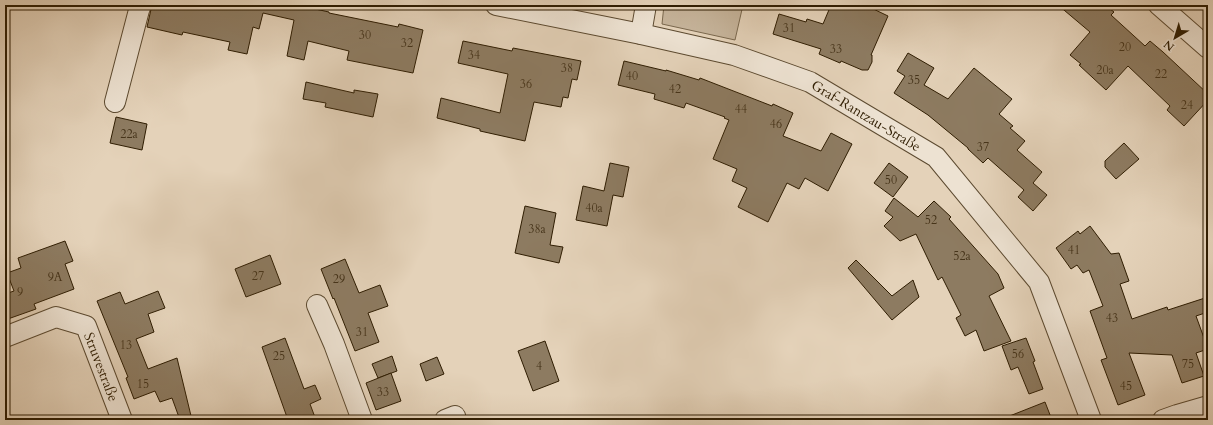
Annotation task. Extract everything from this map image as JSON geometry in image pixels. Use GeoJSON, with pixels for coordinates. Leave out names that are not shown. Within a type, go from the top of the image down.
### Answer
{"type":"FeatureCollection","features":[{"type":"Feature","properties":{"kind":"street"},"geometry":{"type":"LineString","coordinates":[[115,102],[141,5]]}},
{"type":"Feature","properties":{"kind":"street","name":"Graf-Rantzau-Straße"},"geometry":{"type":"LineString","coordinates":[[496,5],[641,34],[734,55],[810,82],[936,157],[1038,282],[1091,420]]}},
{"type":"Feature","properties":{"kind":"street"},"geometry":{"type":"LineString","coordinates":[[641,34],[646,5]]}},
{"type":"Feature","properties":{"kind":"street"},"geometry":{"type":"LineString","coordinates":[[1159,5],[1208,48]]}},
{"type":"Feature","properties":{"kind":"street"},"geometry":{"type":"LineString","coordinates":[[317,305],[334,344],[362,420]]}},
{"type":"Feature","properties":{"kind":"street","name":"Struvestraße"},"geometry":{"type":"LineString","coordinates":[[5,337],[56,317],[86,326],[122,420]]}},
{"type":"Feature","properties":{"kind":"street"},"geometry":{"type":"LineString","coordinates":[[1162,420],[1177,414],[1208,406]]}},
{"type":"Feature","properties":{"kind":"shaded area"},"geometry":{"type":"Polygon","coordinates":[[[664,5],[743,5],[735,40],[662,24],[664,5]]]}},
{"type":"Feature","properties":{"kind":"building"},"geometry":{"type":"Polygon","coordinates":[[[152,5],[297,5],[398,27],[399,24],[423,30],[413,73],[347,60],[349,51],[308,41],[304,60],[287,56],[294,20],[263,13],[259,29],[253,27],[247,54],[228,50],[230,42],[183,32],[182,35],[147,27],[152,5]]]}},
{"type":"Feature","properties":{"kind":"building"},"geometry":{"type":"Polygon","coordinates":[[[831,5],[865,5],[888,16],[871,55],[872,62],[868,70],[862,70],[841,61],[840,63],[819,54],[821,49],[773,34],[779,14],[806,22],[807,19],[823,24],[831,5]]]}},
{"type":"Feature","properties":{"kind":"building"},"geometry":{"type":"Polygon","coordinates":[[[1058,5],[1105,5],[1114,12],[1111,15],[1145,46],[1150,41],[1163,52],[1208,94],[1208,100],[1184,126],[1167,110],[1170,106],[1128,66],[1106,90],[1079,65],[1081,64],[1070,55],[1090,32],[1058,5]]]}},
{"type":"Feature","properties":{"kind":"building"},"geometry":{"type":"Polygon","coordinates":[[[463,41],[512,51],[513,48],[581,61],[577,80],[572,79],[568,98],[563,97],[561,107],[534,102],[525,141],[480,131],[480,129],[437,118],[441,98],[500,113],[508,74],[458,63],[463,41]]]}},
{"type":"Feature","properties":{"kind":"building"},"geometry":{"type":"Polygon","coordinates":[[[908,53],[934,68],[924,85],[948,99],[974,68],[1012,99],[999,114],[1013,126],[1010,128],[1025,141],[1017,150],[1042,172],[1033,183],[1047,195],[1033,211],[1018,197],[1024,190],[988,158],[983,163],[968,148],[928,115],[894,93],[905,76],[897,71],[908,53]]]}},
{"type":"Feature","properties":{"kind":"building"},"geometry":{"type":"Polygon","coordinates":[[[624,61],[666,70],[699,80],[700,78],[772,106],[773,104],[793,113],[783,136],[821,151],[831,133],[852,144],[828,191],[805,178],[799,189],[787,183],[768,222],[738,207],[747,188],[732,181],[737,169],[713,159],[729,120],[724,118],[725,117],[686,103],[684,108],[654,99],[655,94],[618,85],[624,61]]]}},
{"type":"Feature","properties":{"kind":"building"},"geometry":{"type":"Polygon","coordinates":[[[306,82],[354,93],[354,90],[378,94],[373,117],[325,107],[326,103],[303,99],[306,82]]]}},
{"type":"Feature","properties":{"kind":"building"},"geometry":{"type":"Polygon","coordinates":[[[116,117],[147,124],[142,150],[110,143],[116,117]]]}},
{"type":"Feature","properties":{"kind":"building"},"geometry":{"type":"Polygon","coordinates":[[[1124,143],[1139,159],[1116,179],[1105,167],[1105,161],[1124,143]]]}},
{"type":"Feature","properties":{"kind":"building"},"geometry":{"type":"Polygon","coordinates":[[[610,163],[629,167],[623,197],[613,195],[607,226],[576,220],[583,186],[604,191],[610,163]]]}},
{"type":"Feature","properties":{"kind":"building"},"geometry":{"type":"Polygon","coordinates":[[[889,163],[908,177],[893,197],[874,183],[889,163]]]}},
{"type":"Feature","properties":{"kind":"building"},"geometry":{"type":"Polygon","coordinates":[[[894,198],[918,217],[934,201],[951,217],[949,219],[998,274],[1004,288],[989,296],[1011,341],[984,351],[976,330],[965,336],[956,318],[961,315],[942,277],[938,280],[916,234],[900,241],[884,226],[893,217],[885,211],[894,198]]]}},
{"type":"Feature","properties":{"kind":"building"},"geometry":{"type":"Polygon","coordinates":[[[525,206],[556,213],[550,245],[563,247],[559,263],[515,253],[525,206]]]}},
{"type":"Feature","properties":{"kind":"building"},"geometry":{"type":"Polygon","coordinates":[[[1090,226],[1111,254],[1119,253],[1129,281],[1120,284],[1132,319],[1167,307],[1168,310],[1208,297],[1208,312],[1196,316],[1208,349],[1196,353],[1204,376],[1182,383],[1172,355],[1129,353],[1145,395],[1118,405],[1101,360],[1107,358],[1090,311],[1103,306],[1089,270],[1083,273],[1077,265],[1071,269],[1056,248],[1078,231],[1080,234],[1090,226]]]}},
{"type":"Feature","properties":{"kind":"building"},"geometry":{"type":"Polygon","coordinates":[[[65,241],[73,261],[65,264],[74,289],[34,304],[36,309],[5,320],[5,294],[14,291],[7,273],[21,268],[18,258],[65,241]]]}},
{"type":"Feature","properties":{"kind":"building"},"geometry":{"type":"Polygon","coordinates":[[[270,255],[281,284],[246,297],[235,269],[270,255]]]}},
{"type":"Feature","properties":{"kind":"building"},"geometry":{"type":"Polygon","coordinates":[[[345,259],[359,293],[380,285],[388,306],[368,313],[379,342],[355,351],[321,269],[345,259]]]}},
{"type":"Feature","properties":{"kind":"building"},"geometry":{"type":"Polygon","coordinates":[[[856,260],[892,296],[913,280],[919,297],[892,320],[848,268],[856,260]]]}},
{"type":"Feature","properties":{"kind":"building"},"geometry":{"type":"Polygon","coordinates":[[[158,291],[165,308],[148,314],[154,332],[136,339],[148,369],[177,358],[192,420],[180,420],[172,398],[160,402],[155,391],[134,399],[126,378],[128,377],[97,301],[120,292],[125,304],[158,291]]]}},
{"type":"Feature","properties":{"kind":"building"},"geometry":{"type":"Polygon","coordinates":[[[285,338],[304,389],[315,385],[321,399],[310,404],[316,420],[288,420],[262,347],[285,338]]]}},
{"type":"Feature","properties":{"kind":"building"},"geometry":{"type":"Polygon","coordinates":[[[1026,338],[1035,361],[1033,362],[1043,389],[1029,394],[1018,367],[1011,370],[1002,346],[1026,338]]]}},
{"type":"Feature","properties":{"kind":"building"},"geometry":{"type":"Polygon","coordinates":[[[545,341],[559,381],[533,391],[518,351],[545,341]]]}},
{"type":"Feature","properties":{"kind":"building"},"geometry":{"type":"Polygon","coordinates":[[[392,356],[397,371],[378,378],[372,364],[392,356]]]}},
{"type":"Feature","properties":{"kind":"building"},"geometry":{"type":"Polygon","coordinates":[[[437,357],[444,374],[426,381],[420,364],[437,357]]]}},
{"type":"Feature","properties":{"kind":"building"},"geometry":{"type":"Polygon","coordinates":[[[391,373],[401,401],[376,410],[366,383],[391,373]]]}},
{"type":"Feature","properties":{"kind":"building"},"geometry":{"type":"Polygon","coordinates":[[[1045,402],[1052,420],[1002,420],[1002,419],[1045,402]]]}}]}
